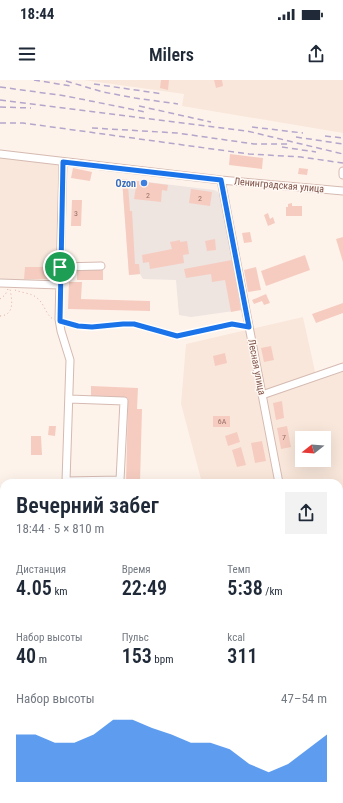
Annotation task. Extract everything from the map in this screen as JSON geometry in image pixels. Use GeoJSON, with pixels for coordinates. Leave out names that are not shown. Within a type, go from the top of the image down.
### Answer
{"type":"FeatureCollection","features":[{"type":"Feature","properties":{"kind":"street","name":"Ленинградская улица"},"geometry":{"type":"LineString","coordinates":[[0,154],[221,180],[343,191]]}},
{"type":"Feature","properties":{"kind":"street"},"geometry":{"type":"LineString","coordinates":[[63,162],[60,321],[61,331],[70,360],[66,479]]}},
{"type":"Feature","properties":{"kind":"street","name":"Лесная улица"},"geometry":{"type":"LineString","coordinates":[[221,180],[278,479]]}},
{"type":"Feature","properties":{"kind":"street"},"geometry":{"type":"LineString","coordinates":[[60,267],[101,266]]}},
{"type":"Feature","properties":{"kind":"street"},"geometry":{"type":"LineString","coordinates":[[0,283],[60,284]]}},
{"type":"Feature","properties":{"kind":"street"},"geometry":{"type":"LineString","coordinates":[[262,395],[343,367]]}},
{"type":"Feature","properties":{"kind":"street"},"geometry":{"type":"LineString","coordinates":[[69,399],[124,401],[120,479]]}},
{"type":"Feature","properties":{"kind":"path"},"geometry":{"type":"LineString","coordinates":[[9,287],[22,293],[36,296],[42,303],[47,315],[51,318],[78,326],[92,327],[134,324],[177,336],[232,324],[249,327]]}},
{"type":"Feature","properties":{"kind":"path"},"geometry":{"type":"LineString","coordinates":[[0,299],[5,295],[9,287]]}},
{"type":"Feature","properties":{"kind":"path"},"geometry":{"type":"LineString","coordinates":[[0,316],[7,314],[12,307],[12,297],[9,287]]}},
{"type":"Feature","properties":{"kind":"shaded area"},"geometry":{"type":"Polygon","coordinates":[[[83,80],[343,80],[343,133],[182,106],[184,94],[83,80]]]}},
{"type":"Feature","properties":{"kind":"shaded area"},"geometry":{"type":"Polygon","coordinates":[[[0,154],[63,162],[60,285],[0,283],[0,154]]]}},
{"type":"Feature","properties":{"kind":"shaded area"},"geometry":{"type":"Polygon","coordinates":[[[122,179],[214,190],[218,192],[221,198],[241,310],[191,317],[179,315],[176,280],[143,279],[140,274],[129,275],[122,179]]]}},
{"type":"Feature","properties":{"kind":"shaded area"},"geometry":{"type":"Polygon","coordinates":[[[303,317],[316,376],[343,367],[343,479],[201,479],[181,404],[186,344],[303,317]]]}},
{"type":"Feature","properties":{"kind":"building"},"geometry":{"type":"Polygon","coordinates":[[[161,80],[169,80],[168,90],[160,88],[161,80]]]}},
{"type":"Feature","properties":{"kind":"building"},"geometry":{"type":"Polygon","coordinates":[[[214,80],[222,80],[223,86],[216,88],[214,80]]]}},
{"type":"Feature","properties":{"kind":"building"},"geometry":{"type":"Polygon","coordinates":[[[230,154],[263,158],[262,169],[229,165],[230,154]]]}},
{"type":"Feature","properties":{"kind":"building"},"geometry":{"type":"Polygon","coordinates":[[[73,168],[92,172],[90,181],[71,178],[73,168]]]}},
{"type":"Feature","properties":{"kind":"building"},"geometry":{"type":"Polygon","coordinates":[[[299,168],[308,169],[307,175],[298,174],[299,168]]]}},
{"type":"Feature","properties":{"kind":"building"},"geometry":{"type":"Polygon","coordinates":[[[122,179],[168,185],[167,191],[162,190],[161,202],[134,199],[136,187],[128,186],[130,211],[132,211],[135,264],[139,264],[140,274],[129,275],[122,179]]]}},
{"type":"Feature","properties":{"kind":"building"},"geometry":{"type":"Polygon","coordinates":[[[191,189],[212,192],[210,206],[189,203],[191,189]]]}},
{"type":"Feature","properties":{"kind":"building"},"geometry":{"type":"Polygon","coordinates":[[[72,200],[82,200],[81,226],[71,226],[72,200]]]}},
{"type":"Feature","properties":{"kind":"building"},"geometry":{"type":"Polygon","coordinates":[[[292,203],[292,206],[302,206],[302,216],[286,216],[286,207],[288,207],[288,204],[292,203]]]}},
{"type":"Feature","properties":{"kind":"building"},"geometry":{"type":"Polygon","coordinates":[[[268,213],[270,219],[273,217],[275,223],[268,226],[264,215],[268,213]]]}},
{"type":"Feature","properties":{"kind":"building"},"geometry":{"type":"Polygon","coordinates":[[[250,232],[252,242],[244,243],[242,233],[250,232]]]}},
{"type":"Feature","properties":{"kind":"building"},"geometry":{"type":"Polygon","coordinates":[[[343,237],[343,262],[336,239],[343,237]]]}},
{"type":"Feature","properties":{"kind":"building"},"geometry":{"type":"Polygon","coordinates":[[[215,239],[216,250],[207,251],[205,241],[215,239]]]}},
{"type":"Feature","properties":{"kind":"building"},"geometry":{"type":"Polygon","coordinates":[[[180,240],[180,242],[187,241],[189,254],[183,255],[184,263],[150,269],[149,262],[143,263],[142,255],[172,249],[170,242],[180,240]]]}},
{"type":"Feature","properties":{"kind":"building"},"geometry":{"type":"Polygon","coordinates":[[[305,255],[310,270],[266,286],[261,271],[305,255]]]}},
{"type":"Feature","properties":{"kind":"building"},"geometry":{"type":"Polygon","coordinates":[[[45,259],[54,259],[53,279],[24,279],[25,267],[45,267],[45,259]]]}},
{"type":"Feature","properties":{"kind":"building"},"geometry":{"type":"Polygon","coordinates":[[[232,260],[241,310],[231,312],[225,280],[212,282],[211,274],[186,278],[184,269],[232,260]]]}},
{"type":"Feature","properties":{"kind":"building"},"geometry":{"type":"Polygon","coordinates":[[[256,267],[261,290],[248,292],[244,270],[256,267]]]}},
{"type":"Feature","properties":{"kind":"building"},"geometry":{"type":"Polygon","coordinates":[[[77,270],[103,270],[103,280],[77,280],[77,270]]]}},
{"type":"Feature","properties":{"kind":"building"},"geometry":{"type":"Polygon","coordinates":[[[69,282],[82,282],[81,299],[150,301],[150,311],[68,309],[69,282]]]}},
{"type":"Feature","properties":{"kind":"building"},"geometry":{"type":"Polygon","coordinates":[[[266,294],[270,303],[264,305],[262,301],[254,304],[252,300],[266,294]]]}},
{"type":"Feature","properties":{"kind":"building"},"geometry":{"type":"Polygon","coordinates":[[[343,303],[343,313],[316,323],[312,314],[343,303]]]}},
{"type":"Feature","properties":{"kind":"building"},"geometry":{"type":"Polygon","coordinates":[[[271,346],[274,360],[264,362],[261,348],[271,346]]]}},
{"type":"Feature","properties":{"kind":"building"},"geometry":{"type":"Polygon","coordinates":[[[225,353],[227,363],[215,366],[213,356],[225,353]]]}},
{"type":"Feature","properties":{"kind":"building"},"geometry":{"type":"Polygon","coordinates":[[[91,386],[138,388],[137,409],[142,409],[140,479],[126,479],[128,398],[91,397],[91,386]]]}},
{"type":"Feature","properties":{"kind":"building"},"geometry":{"type":"Polygon","coordinates":[[[282,401],[284,418],[276,420],[273,403],[282,401]]]}},
{"type":"Feature","properties":{"kind":"building"},"geometry":{"type":"Polygon","coordinates":[[[213,416],[230,416],[230,427],[213,427],[213,416]]]}},
{"type":"Feature","properties":{"kind":"building"},"geometry":{"type":"Polygon","coordinates":[[[49,426],[56,426],[55,436],[48,435],[49,426]]]}},
{"type":"Feature","properties":{"kind":"building"},"geometry":{"type":"Polygon","coordinates":[[[287,426],[291,447],[281,449],[277,428],[287,426]]]}},
{"type":"Feature","properties":{"kind":"building"},"geometry":{"type":"Polygon","coordinates":[[[237,432],[240,442],[228,446],[225,436],[237,432]]]}},
{"type":"Feature","properties":{"kind":"building"},"geometry":{"type":"Polygon","coordinates":[[[31,436],[41,436],[42,455],[31,455],[31,436]]]}},
{"type":"Feature","properties":{"kind":"building"},"geometry":{"type":"Polygon","coordinates":[[[262,441],[266,461],[255,463],[251,443],[262,441]]]}},
{"type":"Feature","properties":{"kind":"building"},"geometry":{"type":"Polygon","coordinates":[[[241,447],[246,465],[237,467],[232,450],[241,447]]]}},
{"type":"Feature","properties":{"kind":"railway"},"geometry":{"type":"LineString","coordinates":[[34,80],[71,86]]}},
{"type":"Feature","properties":{"kind":"railway"},"geometry":{"type":"LineString","coordinates":[[66,81],[103,92],[178,104]]}},
{"type":"Feature","properties":{"kind":"railway"},"geometry":{"type":"LineString","coordinates":[[94,84],[163,94]]}},
{"type":"Feature","properties":{"kind":"railway"},"geometry":{"type":"LineString","coordinates":[[0,87],[66,96],[145,112]]}},
{"type":"Feature","properties":{"kind":"railway"},"geometry":{"type":"LineString","coordinates":[[0,100],[247,131],[343,154]]}},
{"type":"Feature","properties":{"kind":"railway"},"geometry":{"type":"LineString","coordinates":[[139,106],[211,122]]}},
{"type":"Feature","properties":{"kind":"railway"},"geometry":{"type":"LineString","coordinates":[[0,107],[31,108]]}},
{"type":"Feature","properties":{"kind":"railway"},"geometry":{"type":"LineString","coordinates":[[0,123],[23,123],[249,154],[301,157],[343,163]]}},
{"type":"Feature","properties":{"kind":"railway"},"geometry":{"type":"LineString","coordinates":[[252,127],[303,133]]}},
{"type":"Feature","properties":{"kind":"railway"},"geometry":{"type":"LineString","coordinates":[[92,128],[177,133],[254,144],[289,144]]}},
{"type":"Feature","properties":{"kind":"railway"},"geometry":{"type":"LineString","coordinates":[[325,136],[343,138]]}},
{"type":"Feature","properties":{"kind":"railway"},"geometry":{"type":"LineString","coordinates":[[296,137],[343,144]]}},
{"type":"Feature","properties":{"kind":"railway"},"geometry":{"type":"LineString","coordinates":[[282,147],[316,152]]}},
{"type":"Feature","properties":{"kind":"place","name":"Ozon"},"geometry":{"type":"Point","coordinates":[144,183]}},
{"type":"Feature","properties":{"kind":"route"},"geometry":{"type":"LineString","coordinates":[[63,162],[221,180],[249,327],[232,324],[177,336],[134,324],[92,327],[78,326],[60,321],[60,267],[63,162]]}}]}
